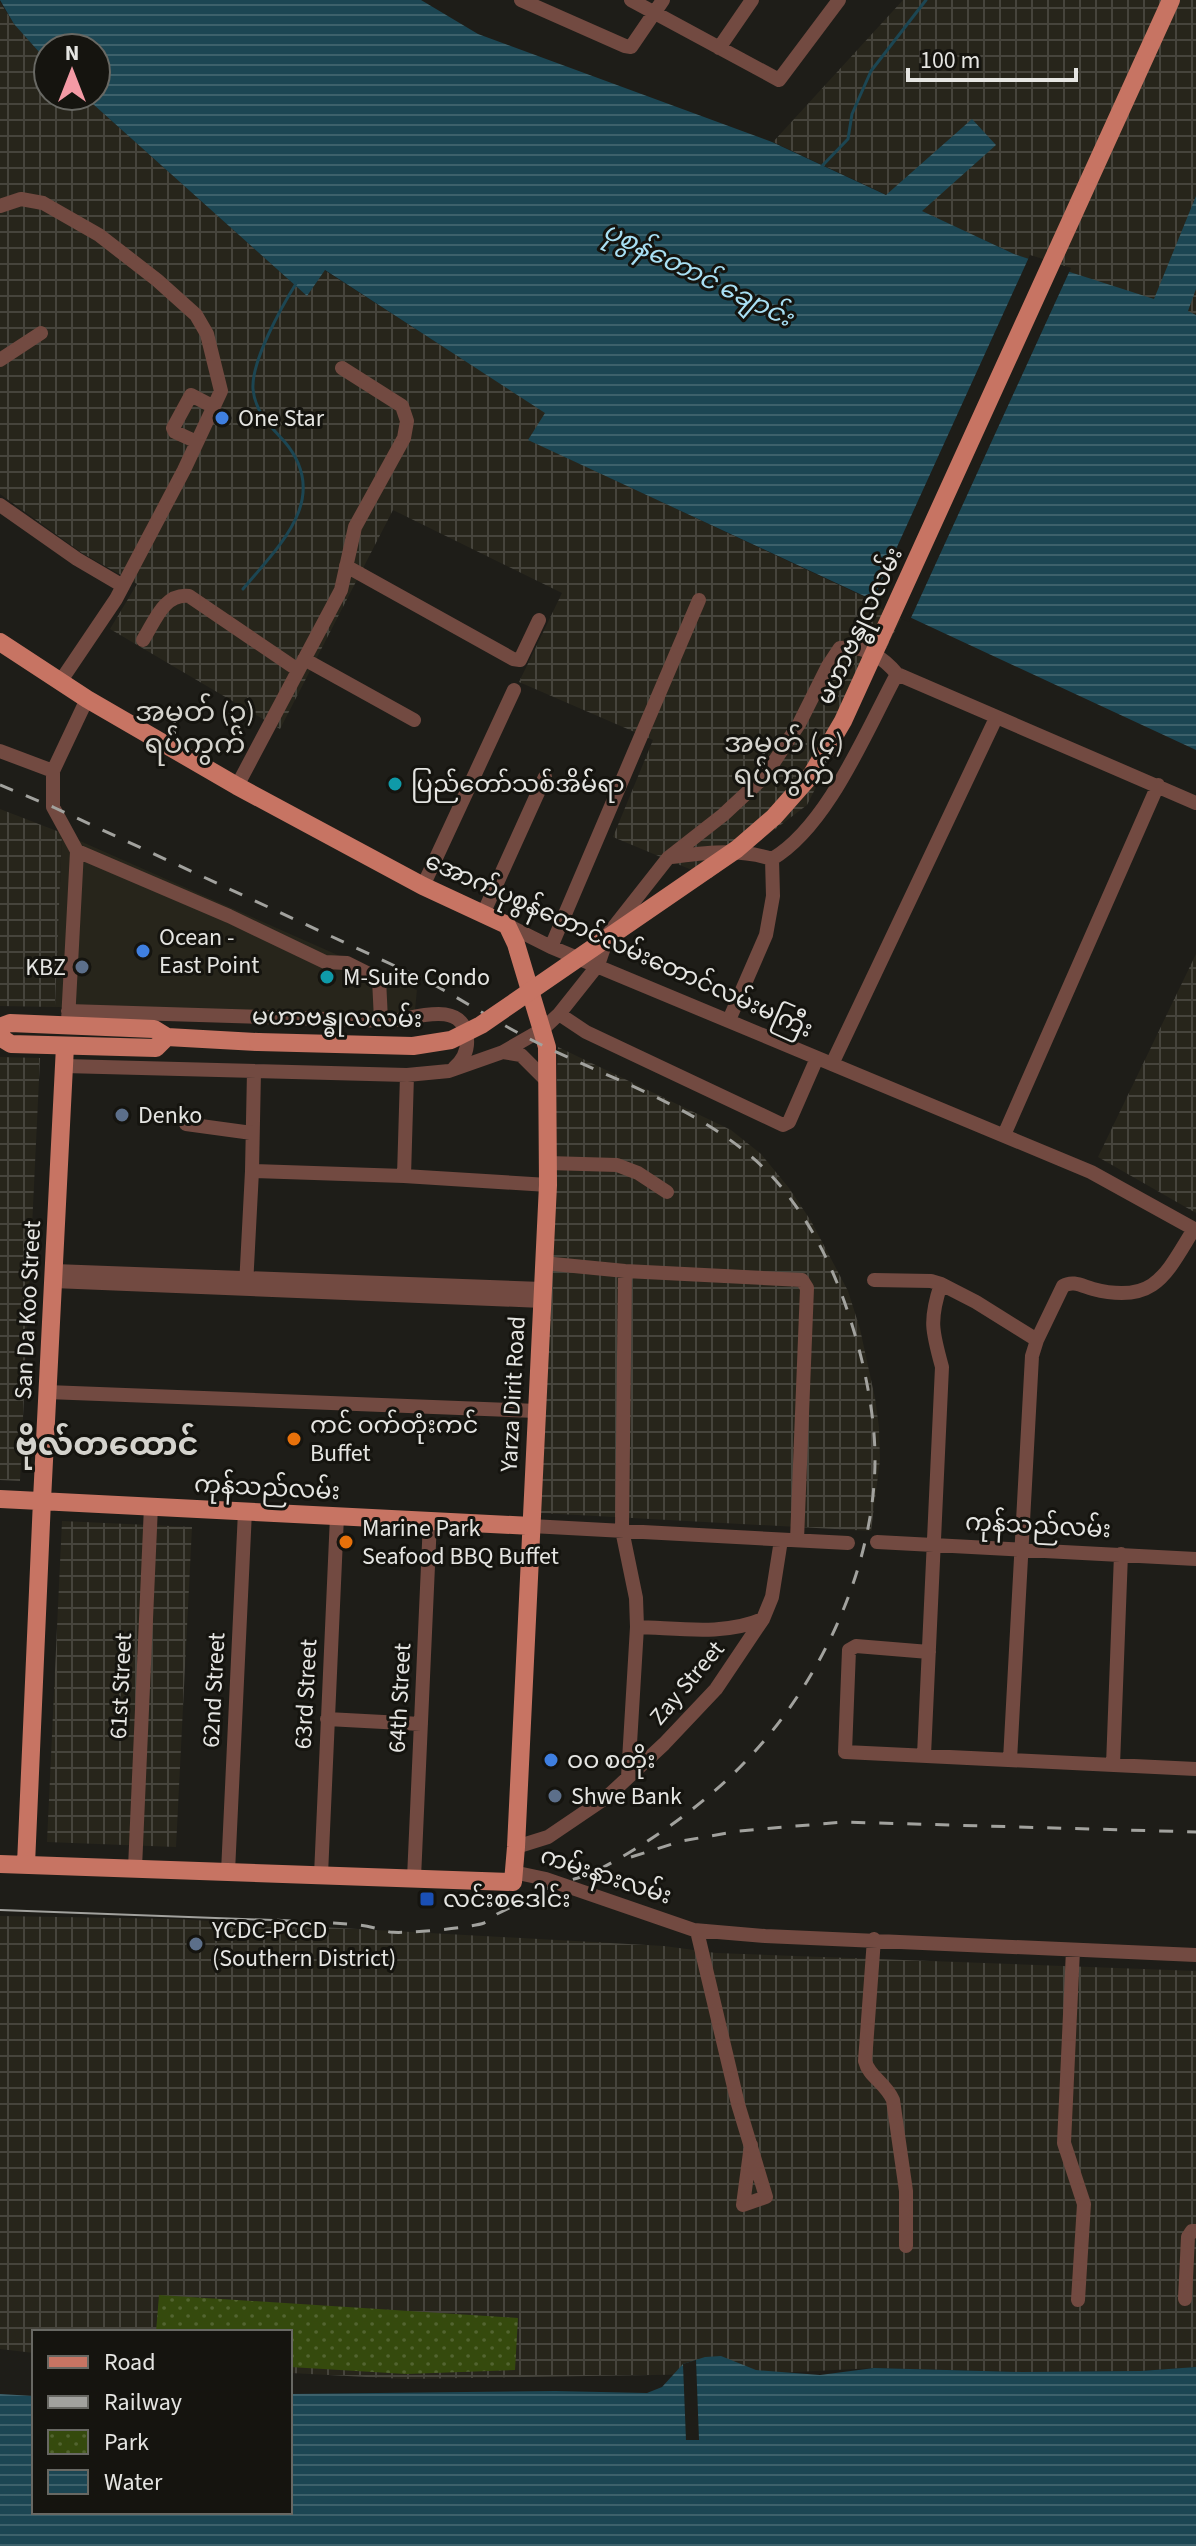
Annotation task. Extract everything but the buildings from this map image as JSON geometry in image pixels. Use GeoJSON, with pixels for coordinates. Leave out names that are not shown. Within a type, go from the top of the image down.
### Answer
{"type":"FeatureCollection","features":[{"type":"Feature","properties":{"kind":"main road","name":"မဟာဗန္ဓုလလမ်း"},"geometry":{"type":"LineString","coordinates":[[0,1027],[10,1023],[68,1018],[154,1029],[167,1037],[413,1046],[451,1040],[506,1011],[737,849],[774,817],[812,774],[843,721],[1171,0]]}},
{"type":"Feature","properties":{"kind":"main road","name":"အောက်ပုစွန်တောင်လမ်းတောင်လမ်းမကြီး"},"geometry":{"type":"LineString","coordinates":[[0,642],[87,699],[237,786],[423,886],[507,925]]}},
{"type":"Feature","properties":{"kind":"main road","name":"Yarza Dirit Road"},"geometry":{"type":"LineString","coordinates":[[507,925],[543,1029],[549,1083],[548,1185],[513,1877]]}},
{"type":"Feature","properties":{"kind":"main road","name":"မဟာဗန္ဓုလလမ်း"},"geometry":{"type":"LineString","coordinates":[[0,1037],[11,1044],[156,1048],[167,1037]]}},
{"type":"Feature","properties":{"kind":"main road","name":"San Da Koo Street"},"geometry":{"type":"LineString","coordinates":[[26,1860],[65,1046]]}},
{"type":"Feature","properties":{"kind":"main road","name":"ကုန်သည်လမ်း"},"geometry":{"type":"LineString","coordinates":[[0,1499],[531,1526]]}},
{"type":"Feature","properties":{"kind":"main road","name":"ကမ်းနားလမ်း"},"geometry":{"type":"LineString","coordinates":[[0,1854],[26,1860]]}},
{"type":"Feature","properties":{"kind":"main road","name":"ကမ်းနားလမ်း"},"geometry":{"type":"LineString","coordinates":[[0,1864],[26,1860],[513,1877]]}},
{"type":"Feature","properties":{"kind":"street"},"geometry":{"type":"LineString","coordinates":[[521,0],[631,47],[659,6]]}},
{"type":"Feature","properties":{"kind":"street"},"geometry":{"type":"LineString","coordinates":[[631,0],[659,6],[719,48],[779,80],[839,0]]}},
{"type":"Feature","properties":{"kind":"street"},"geometry":{"type":"LineString","coordinates":[[719,48],[752,0]]}},
{"type":"Feature","properties":{"kind":"street"},"geometry":{"type":"LineString","coordinates":[[0,206],[30,199],[51,207],[99,235],[157,280],[196,315],[207,334],[221,391],[123,586],[60,682]]}},
{"type":"Feature","properties":{"kind":"street"},"geometry":{"type":"LineString","coordinates":[[0,360],[41,333]]}},
{"type":"Feature","properties":{"kind":"street"},"geometry":{"type":"LineString","coordinates":[[237,786],[341,590],[355,527],[404,438],[407,421],[402,406],[342,368]]}},
{"type":"Feature","properties":{"kind":"street"},"geometry":{"type":"LineString","coordinates":[[197,442],[175,432],[173,428],[191,395],[214,407]]}},
{"type":"Feature","properties":{"kind":"street"},"geometry":{"type":"LineString","coordinates":[[0,505],[77,559],[123,586]]}},
{"type":"Feature","properties":{"kind":"street"},"geometry":{"type":"LineString","coordinates":[[346,566],[513,659],[520,660],[539,620]]}},
{"type":"Feature","properties":{"kind":"street"},"geometry":{"type":"LineString","coordinates":[[143,640],[168,600],[178,595],[189,596],[301,665],[414,720]]}},
{"type":"Feature","properties":{"kind":"street"},"geometry":{"type":"LineString","coordinates":[[551,947],[699,600]]}},
{"type":"Feature","properties":{"kind":"street"},"geometry":{"type":"LineString","coordinates":[[64,1066],[407,1075],[449,1071],[503,1052],[543,1029],[559,1014],[598,965],[609,933],[668,858],[723,815],[764,777],[799,724],[840,648],[856,646],[867,650],[887,662],[897,674],[1196,803]]}},
{"type":"Feature","properties":{"kind":"street"},"geometry":{"type":"LineString","coordinates":[[772,859],[788,849],[835,791],[897,674]]}},
{"type":"Feature","properties":{"kind":"street"},"geometry":{"type":"LineString","coordinates":[[423,886],[514,690]]}},
{"type":"Feature","properties":{"kind":"street"},"geometry":{"type":"LineString","coordinates":[[87,699],[53,771],[53,807],[77,851],[68,1018],[381,1020],[412,1018],[435,1012],[452,1015],[462,1025],[468,1042],[466,1054],[449,1071]]}},
{"type":"Feature","properties":{"kind":"street"},"geometry":{"type":"LineString","coordinates":[[832,1064],[996,718]]}},
{"type":"Feature","properties":{"kind":"street"},"geometry":{"type":"LineString","coordinates":[[0,751],[53,771]]}},
{"type":"Feature","properties":{"kind":"street"},"geometry":{"type":"LineString","coordinates":[[483,914],[545,777]]}},
{"type":"Feature","properties":{"kind":"street"},"geometry":{"type":"LineString","coordinates":[[1004,1135],[1158,785]]}},
{"type":"Feature","properties":{"kind":"street"},"geometry":{"type":"LineString","coordinates":[[77,851],[229,916],[325,962],[347,963],[379,979],[381,1020]]}},
{"type":"Feature","properties":{"kind":"street"},"geometry":{"type":"LineString","coordinates":[[668,858],[714,852],[752,852],[772,859]]}},
{"type":"Feature","properties":{"kind":"street"},"geometry":{"type":"LineString","coordinates":[[729,1020],[766,935],[773,896],[772,859]]}},
{"type":"Feature","properties":{"kind":"street","name":"အောက်ပုစွန်တောင်လမ်းတောင်လမ်းမကြီး"},"geometry":{"type":"LineString","coordinates":[[507,925],[551,947],[1091,1172],[1195,1230]]}},
{"type":"Feature","properties":{"kind":"street"},"geometry":{"type":"LineString","coordinates":[[559,1014],[586,1032],[783,1125],[789,1122],[817,1058]]}},
{"type":"Feature","properties":{"kind":"street"},"geometry":{"type":"LineString","coordinates":[[503,1052],[521,1055],[549,1083]]}},
{"type":"Feature","properties":{"kind":"street"},"geometry":{"type":"LineString","coordinates":[[246,1284],[254,1071]]}},
{"type":"Feature","properties":{"kind":"street"},"geometry":{"type":"LineString","coordinates":[[404,1176],[407,1075]]}},
{"type":"Feature","properties":{"kind":"street"},"geometry":{"type":"LineString","coordinates":[[186,1124],[252,1133]]}},
{"type":"Feature","properties":{"kind":"street"},"geometry":{"type":"LineString","coordinates":[[548,1163],[617,1165],[638,1173],[667,1192]]}},
{"type":"Feature","properties":{"kind":"street"},"geometry":{"type":"LineString","coordinates":[[252,1171],[548,1185]]}},
{"type":"Feature","properties":{"kind":"street"},"geometry":{"type":"LineString","coordinates":[[1010,1760],[1032,1356],[1037,1340],[1063,1286],[1073,1283],[1120,1293],[1150,1287],[1162,1280],[1195,1230]]}},
{"type":"Feature","properties":{"kind":"street"},"geometry":{"type":"LineString","coordinates":[[543,1263],[625,1271],[802,1280],[807,1288],[797,1540]]}},
{"type":"Feature","properties":{"kind":"street"},"geometry":{"type":"LineString","coordinates":[[625,1271],[622,1530],[636,1598],[637,1627],[628,1777]]}},
{"type":"Feature","properties":{"kind":"street"},"geometry":{"type":"LineString","coordinates":[[53,1276],[542,1295]]}},
{"type":"Feature","properties":{"kind":"street"},"geometry":{"type":"LineString","coordinates":[[874,1280],[941,1284],[1037,1340]]}},
{"type":"Feature","properties":{"kind":"street"},"geometry":{"type":"LineString","coordinates":[[924,1755],[942,1367],[933,1334],[932,1311],[941,1284]]}},
{"type":"Feature","properties":{"kind":"street"},"geometry":{"type":"LineString","coordinates":[[47,1392],[537,1411]]}},
{"type":"Feature","properties":{"kind":"street","name":"61st Street"},"geometry":{"type":"LineString","coordinates":[[135,1864],[151,1506]]}},
{"type":"Feature","properties":{"kind":"street","name":"62nd Street"},"geometry":{"type":"LineString","coordinates":[[228,1867],[245,1511]]}},
{"type":"Feature","properties":{"kind":"street","name":"63rd Street"},"geometry":{"type":"LineString","coordinates":[[322,1870],[337,1516]]}},
{"type":"Feature","properties":{"kind":"street","name":"64th Street"},"geometry":{"type":"LineString","coordinates":[[414,1874],[430,1521]]}},
{"type":"Feature","properties":{"kind":"street"},"geometry":{"type":"LineString","coordinates":[[531,1526],[848,1543]]}},
{"type":"Feature","properties":{"kind":"street","name":"Zay Street"},"geometry":{"type":"LineString","coordinates":[[516,1847],[548,1837],[607,1797],[664,1744],[716,1689],[763,1619],[772,1597],[781,1540]]}},
{"type":"Feature","properties":{"kind":"street","name":"ကုန်သည်လမ်း"},"geometry":{"type":"LineString","coordinates":[[877,1542],[1196,1559]]}},
{"type":"Feature","properties":{"kind":"street"},"geometry":{"type":"LineString","coordinates":[[1113,1765],[1121,1554]]}},
{"type":"Feature","properties":{"kind":"street"},"geometry":{"type":"LineString","coordinates":[[637,1627],[717,1629],[745,1627],[763,1619]]}},
{"type":"Feature","properties":{"kind":"street"},"geometry":{"type":"LineString","coordinates":[[929,1652],[852,1647],[849,1650],[845,1752],[1196,1769]]}},
{"type":"Feature","properties":{"kind":"street"},"geometry":{"type":"LineString","coordinates":[[327,1719],[421,1724]]}},
{"type":"Feature","properties":{"kind":"street","name":"ကမ်းနားလမ်း"},"geometry":{"type":"LineString","coordinates":[[513,1877],[546,1879],[698,1934],[1196,1958]]}},
{"type":"Feature","properties":{"kind":"street"},"geometry":{"type":"LineString","coordinates":[[698,1934],[738,2104],[751,2145]]}},
{"type":"Feature","properties":{"kind":"street"},"geometry":{"type":"LineString","coordinates":[[874,1941],[865,2061],[867,2070],[888,2088],[893,2100],[906,2191],[906,2246]]}},
{"type":"Feature","properties":{"kind":"street"},"geometry":{"type":"LineString","coordinates":[[1073,1952],[1064,2143],[1084,2204],[1078,2300]]}},
{"type":"Feature","properties":{"kind":"street"},"geometry":{"type":"LineString","coordinates":[[1185,2299],[1188,2237],[1196,2231]]}},
{"type":"Feature","properties":{"kind":"shaded area"},"geometry":{"type":"Polygon","coordinates":[[[903,0],[1196,0],[1196,315],[1014,254],[773,142],[903,0]]]}},
{"type":"Feature","properties":{"kind":"shaded area"},"geometry":{"type":"Polygon","coordinates":[[[0,2],[32,44],[32,112],[102,112],[307,296],[324,270],[546,413],[529,440],[903,615],[807,805],[711,878],[613,837],[653,740],[519,682],[562,593],[393,510],[280,729],[110,629],[137,584],[82,553],[0,494],[0,2]]]}},
{"type":"Feature","properties":{"kind":"shaded area"},"geometry":{"type":"Polygon","coordinates":[[[0,809],[62,833],[55,1007],[0,1006],[0,809]]]}},
{"type":"Feature","properties":{"kind":"shaded area"},"geometry":{"type":"Polygon","coordinates":[[[62,833],[417,990],[415,1011],[390,1014],[55,1007],[62,833]]]}},
{"type":"Feature","properties":{"kind":"shaded area"},"geometry":{"type":"Polygon","coordinates":[[[1196,954],[1196,1213],[1098,1157],[1196,954]]]}},
{"type":"Feature","properties":{"kind":"shaded area"},"geometry":{"type":"Polygon","coordinates":[[[558,1047],[731,1130],[761,1154],[811,1221],[848,1291],[875,1398],[880,1460],[871,1531],[541,1513],[558,1047]]]}},
{"type":"Feature","properties":{"kind":"shaded area"},"geometry":{"type":"Polygon","coordinates":[[[0,1057],[40,1058],[20,1481],[0,1480],[0,1057]]]}},
{"type":"Feature","properties":{"kind":"shaded area"},"geometry":{"type":"Polygon","coordinates":[[[62,1521],[192,1527],[176,1847],[47,1842],[62,1521]]]}},
{"type":"Feature","properties":{"kind":"shaded area"},"geometry":{"type":"Polygon","coordinates":[[[0,1916],[176,1919],[664,1946],[716,1953],[1196,1971],[1196,2367],[1141,2371],[1022,2372],[874,2368],[776,2373],[405,2379],[292,2373],[292,2330],[32,2330],[32,2353],[0,2349],[0,1916]]]}},
{"type":"Feature","properties":{"kind":"green space"},"geometry":{"type":"Polygon","coordinates":[[[159,2295],[518,2318],[515,2370],[406,2374],[292,2367],[292,2330],[156,2330],[159,2295]]]}},
{"type":"Feature","properties":{"kind":"water","name":"ပုစွန်တောင် ချောင်း"},"geometry":{"type":"Polygon","coordinates":[[[0,0],[421,0],[478,34],[772,142],[886,195],[972,119],[996,145],[922,211],[1014,254],[1154,299],[1196,196],[1196,289],[1188,311],[1196,315],[1196,750],[528,440],[545,413],[325,270],[307,296],[102,112],[112,112],[112,32],[32,32],[32,44],[14,24],[0,0]]]}},
{"type":"Feature","properties":{"kind":"water"},"geometry":{"type":"Polygon","coordinates":[[[721,2356],[756,2370],[820,2375],[874,2368],[1022,2372],[1141,2371],[1196,2367],[1196,2546],[0,2546],[0,2394],[32,2396],[32,2514],[292,2514],[292,2394],[647,2393],[662,2387],[683,2364],[721,2356]]]}},
{"type":"Feature","properties":{"kind":"pier"},"geometry":{"type":"Polygon","coordinates":[[[1030,255],[1071,268],[909,622],[871,604],[1030,255]]]}},
{"type":"Feature","properties":{"kind":"pier"},"geometry":{"type":"Polygon","coordinates":[[[696,2360],[699,2440],[686,2440],[683,2364],[696,2360]]]}},
{"type":"Feature","properties":{"kind":"waterway"},"geometry":{"type":"LineString","coordinates":[[822,166],[848,139],[852,114],[871,71],[926,0]]}},
{"type":"Feature","properties":{"kind":"waterway"},"geometry":{"type":"LineString","coordinates":[[243,589],[285,538],[302,501],[303,482],[298,462],[260,412],[253,389],[262,349],[297,282]]}},
{"type":"Feature","properties":{"kind":"tram line"},"geometry":{"type":"LineString","coordinates":[[0,1910],[273,1920]]}},
{"type":"Feature","properties":{"kind":"railway"},"geometry":{"type":"LineString","coordinates":[[0,785],[423,979],[526,1037],[666,1102],[732,1141],[761,1166],[801,1213],[843,1297],[863,1365],[872,1412],[875,1459],[865,1542],[853,1583],[838,1623],[796,1698],[771,1732],[729,1778],[656,1836],[617,1860],[592,1873],[546,1889],[484,1923],[452,1929],[390,1932],[359,1925],[273,1920]]}},
{"type":"Feature","properties":{"kind":"railway"},"geometry":{"type":"LineString","coordinates":[[631,1857],[682,1841],[739,1831],[843,1822],[1196,1832]]}},
{"type":"Feature","properties":{"kind":"place","name":"One Star"},"geometry":{"type":"Point","coordinates":[222,418]}},
{"type":"Feature","properties":{"kind":"place","name":"ပြည်တော်သစ်အိမ််ရာ"},"geometry":{"type":"Point","coordinates":[395,784]}},
{"type":"Feature","properties":{"kind":"place","name":"Ocean - East Point"},"geometry":{"type":"Point","coordinates":[143,951]}},
{"type":"Feature","properties":{"kind":"place","name":"KBZ"},"geometry":{"type":"Point","coordinates":[82,967]}},
{"type":"Feature","properties":{"kind":"place","name":"M-Suite Condo"},"geometry":{"type":"Point","coordinates":[327,977]}},
{"type":"Feature","properties":{"kind":"place","name":"Denko"},"geometry":{"type":"Point","coordinates":[122,1115]}},
{"type":"Feature","properties":{"kind":"place","name":"ကင် ဝက်တုံးကင် Buffet"},"geometry":{"type":"Point","coordinates":[294,1439]}},
{"type":"Feature","properties":{"kind":"place","name":"Marine Park Seafood BBQ Buffet"},"geometry":{"type":"Point","coordinates":[346,1542]}},
{"type":"Feature","properties":{"kind":"place","name":"ဝဝ စတိုး"},"geometry":{"type":"Point","coordinates":[551,1760]}},
{"type":"Feature","properties":{"kind":"place","name":"Shwe Bank"},"geometry":{"type":"Point","coordinates":[555,1796]}},
{"type":"Feature","properties":{"kind":"place","name":"လင်းစဒေါင်း"},"geometry":{"type":"Point","coordinates":[427,1899]}},
{"type":"Feature","properties":{"kind":"place","name":"YCDC-PCCD (Southern District)"},"geometry":{"type":"Point","coordinates":[196,1944]}},
{"type":"Feature","properties":{"kind":"district","name":"အမှတ် (၃) ရပ်ကွက်"},"geometry":{"type":"Point","coordinates":[195,728]}},
{"type":"Feature","properties":{"kind":"district","name":"အမှတ် (၄) ရပ်ကွက်"},"geometry":{"type":"Point","coordinates":[784,759]}},
{"type":"Feature","properties":{"kind":"district","name":"ဗိုလ်တထောင်"},"geometry":{"type":"Point","coordinates":[107,1445]}}]}
